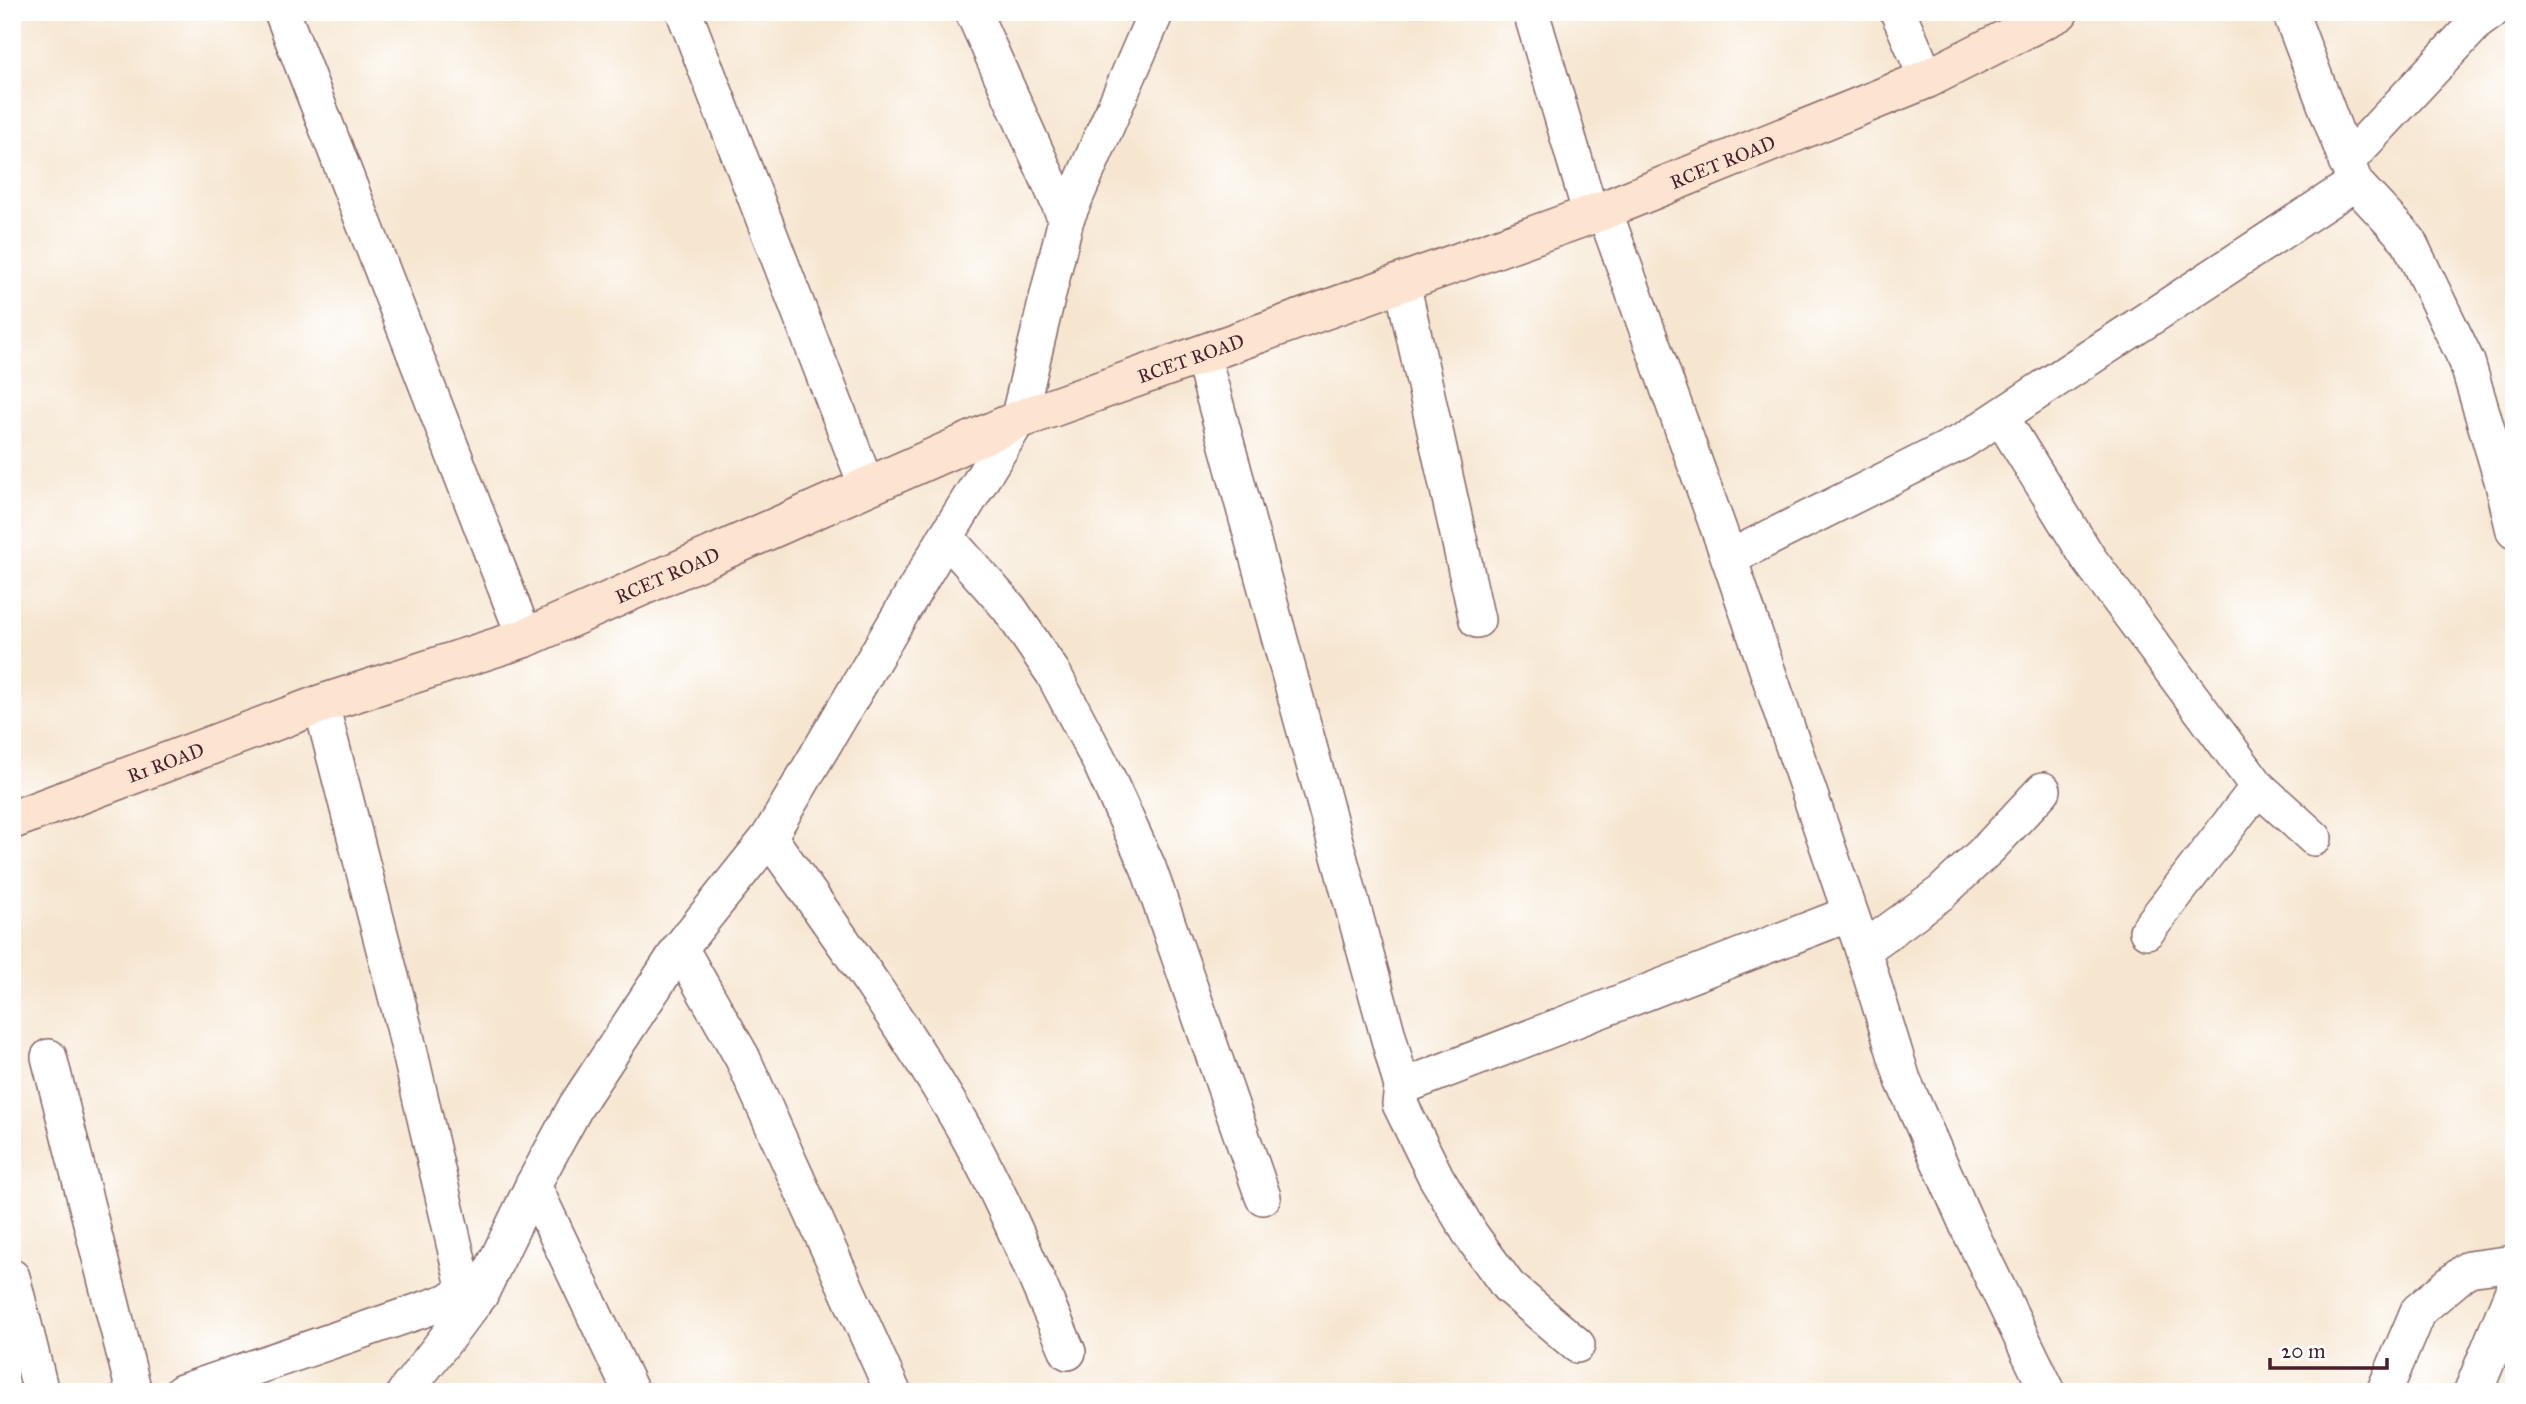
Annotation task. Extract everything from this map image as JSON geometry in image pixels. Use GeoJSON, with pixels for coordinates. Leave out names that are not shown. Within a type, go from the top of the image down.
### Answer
{"type":"FeatureCollection","features":[{"type":"Feature","properties":{"kind":"main road","name":"RCET ROAD"},"geometry":{"type":"LineString","coordinates":[[321,704],[525,638],[1018,420],[1597,212],[1927,79],[2059,12]]}},
{"type":"Feature","properties":{"kind":"main road","name":"R1 ROAD"},"geometry":{"type":"LineString","coordinates":[[12,820],[321,704]]}},
{"type":"Feature","properties":{"kind":"street"},"geometry":{"type":"LineString","coordinates":[[282,12],[525,638]]}},
{"type":"Feature","properties":{"kind":"street"},"geometry":{"type":"LineString","coordinates":[[684,12],[867,487]]}},
{"type":"Feature","properties":{"kind":"street"},"geometry":{"type":"LineString","coordinates":[[973,12],[1066,219]]}},
{"type":"Feature","properties":{"kind":"street"},"geometry":{"type":"LineString","coordinates":[[1531,12],[1597,212],[1728,558],[1863,950],[1903,1080],[1968,1227],[2049,1392]]}},
{"type":"Feature","properties":{"kind":"street"},"geometry":{"type":"LineString","coordinates":[[1898,12],[1927,79]]}},
{"type":"Feature","properties":{"kind":"street"},"geometry":{"type":"LineString","coordinates":[[2290,12],[2351,172],[2408,240],[2467,362],[2502,480],[2514,531]]}},
{"type":"Feature","properties":{"kind":"street"},"geometry":{"type":"LineString","coordinates":[[1728,558],[1964,441],[2351,172],[2477,22],[2490,12]]}},
{"type":"Feature","properties":{"kind":"street"},"geometry":{"type":"LineString","coordinates":[[405,1392],[473,1295],[576,1106],[680,948],[769,837],[1018,420],[1066,219],[1160,14]]}},
{"type":"Feature","properties":{"kind":"street"},"geometry":{"type":"LineString","coordinates":[[1402,282],[1477,620]]}},
{"type":"Feature","properties":{"kind":"street"},"geometry":{"type":"LineString","coordinates":[[1202,354],[1402,1087],[1399,1104],[1436,1177],[1471,1235],[1508,1286],[1577,1345]]}},
{"type":"Feature","properties":{"kind":"street"},"geometry":{"type":"LineString","coordinates":[[2001,416],[2089,559],[2258,787],[2314,838]]}},
{"type":"Feature","properties":{"kind":"street"},"geometry":{"type":"LineString","coordinates":[[946,537],[1016,619],[1053,673],[1101,764],[1148,867],[1263,1197]]}},
{"type":"Feature","properties":{"kind":"street"},"geometry":{"type":"LineString","coordinates":[[321,704],[473,1295]]}},
{"type":"Feature","properties":{"kind":"street"},"geometry":{"type":"LineString","coordinates":[[2147,931],[2258,787]]}},
{"type":"Feature","properties":{"kind":"street"},"geometry":{"type":"LineString","coordinates":[[1863,950],[1941,893],[1989,848],[2043,790]]}},
{"type":"Feature","properties":{"kind":"street"},"geometry":{"type":"LineString","coordinates":[[769,837],[905,1034],[967,1135],[1013,1228],[1068,1352]]}},
{"type":"Feature","properties":{"kind":"street"},"geometry":{"type":"LineString","coordinates":[[1402,1087],[1849,914]]}},
{"type":"Feature","properties":{"kind":"street"},"geometry":{"type":"LineString","coordinates":[[680,948],[743,1057],[893,1392]]}},
{"type":"Feature","properties":{"kind":"street"},"geometry":{"type":"LineString","coordinates":[[49,1057],[134,1392]]}},
{"type":"Feature","properties":{"kind":"street"},"geometry":{"type":"LineString","coordinates":[[533,1185],[631,1392]]}},
{"type":"Feature","properties":{"kind":"street"},"geometry":{"type":"LineString","coordinates":[[2384,1392],[2418,1311],[2468,1269],[2514,1263]]}},
{"type":"Feature","properties":{"kind":"street"},"geometry":{"type":"LineString","coordinates":[[12,1276],[41,1392]]}},
{"type":"Feature","properties":{"kind":"street"},"geometry":{"type":"LineString","coordinates":[[2473,1392],[2514,1292]]}},
{"type":"Feature","properties":{"kind":"street"},"geometry":{"type":"LineString","coordinates":[[182,1392],[473,1295]]}}]}
